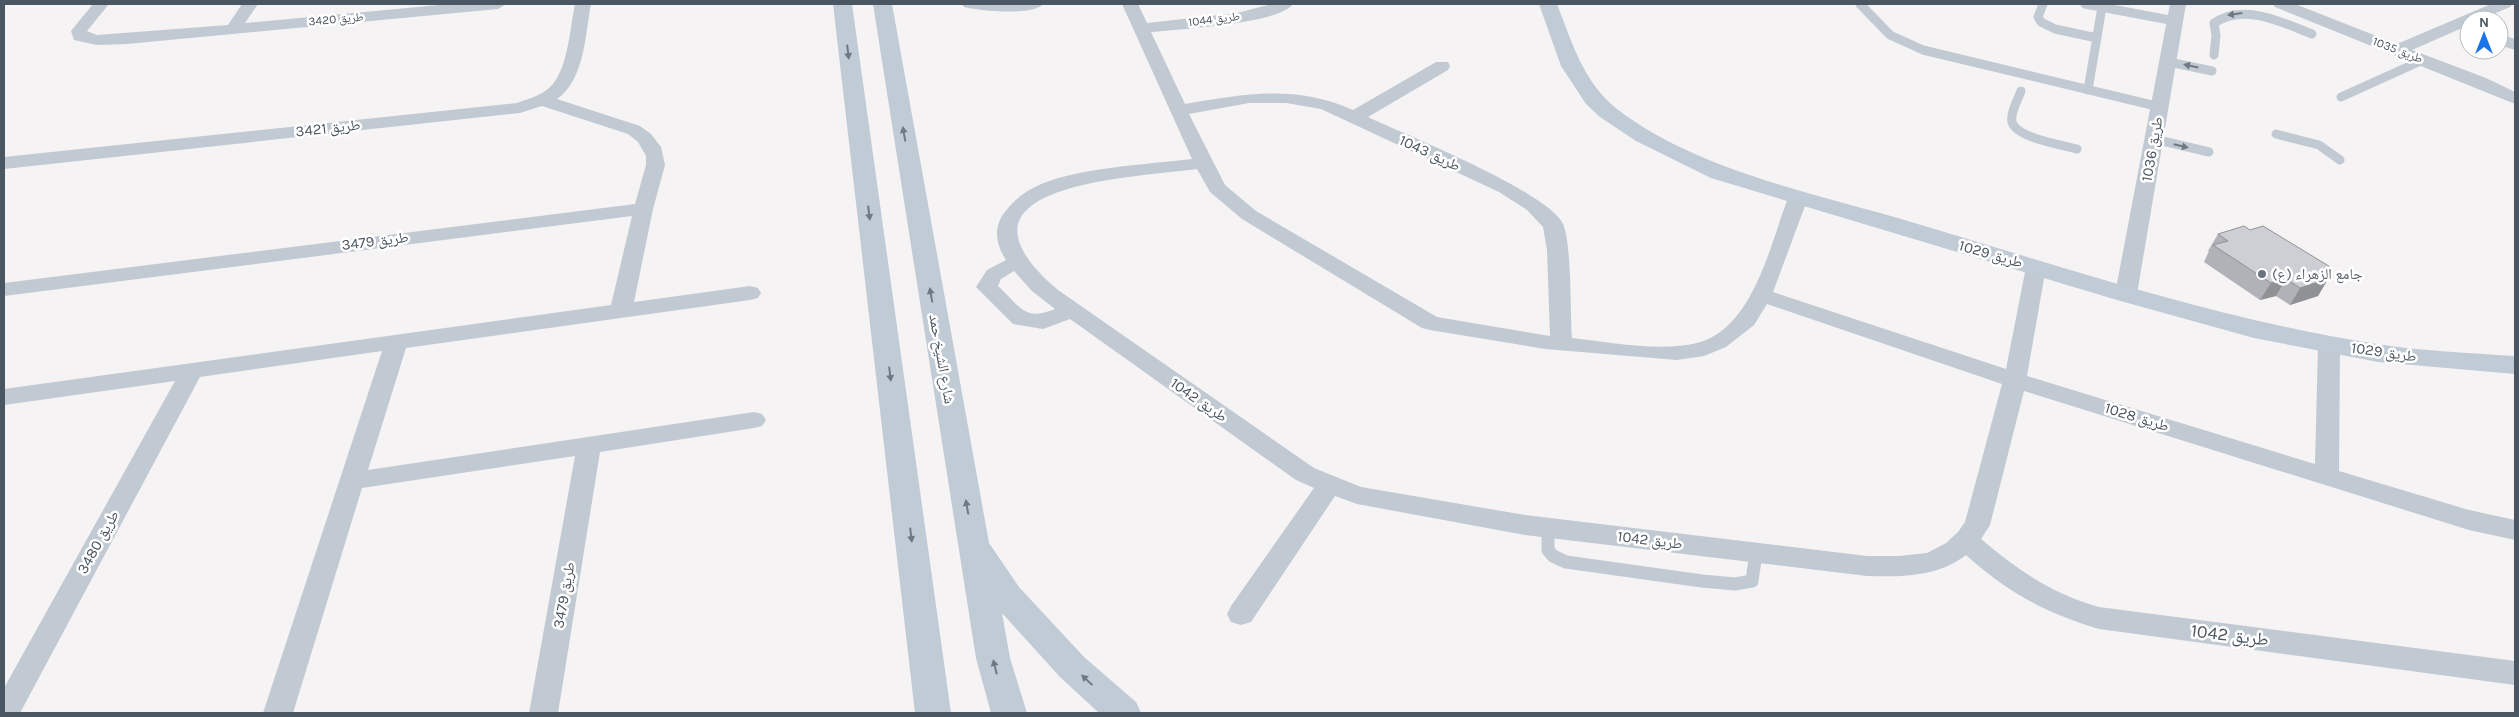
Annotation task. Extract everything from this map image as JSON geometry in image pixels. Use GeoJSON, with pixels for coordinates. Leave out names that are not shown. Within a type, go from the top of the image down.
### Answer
{"type":"FeatureCollection","features":[{"type":"Feature","properties":{"kind":"main road"},"geometry":{"type":"LineString","coordinates":[[842,4],[933,713]]}},
{"type":"Feature","properties":{"kind":"main road","name":"شارع الشيخ حمد"},"geometry":{"type":"LineString","coordinates":[[882,4],[993,658],[1009,713]]}},
{"type":"Feature","properties":{"kind":"main road","name":"طريق 1029"},"geometry":{"type":"LineString","coordinates":[[1548,4],[1568,60],[1583,87],[1612,117],[1658,144],[1719,174],[2126,294],[2254,329],[2398,355],[2515,365]]}},
{"type":"Feature","properties":{"kind":"main road"},"geometry":{"type":"LineString","coordinates":[[972,540],[1007,596],[1072,667],[1122,713]]}},
{"type":"Feature","properties":{"kind":"street","name":"طريق 3420"},"geometry":{"type":"LineString","coordinates":[[101,4],[79,31],[80,37],[97,40],[127,39],[498,4]]}},
{"type":"Feature","properties":{"kind":"street"},"geometry":{"type":"LineString","coordinates":[[234,28],[250,4]]}},
{"type":"Feature","properties":{"kind":"street","name":"طريق 3421"},"geometry":{"type":"LineString","coordinates":[[4,163],[520,108],[542,100],[558,91],[568,77],[582,4]]}},
{"type":"Feature","properties":{"kind":"street"},"geometry":{"type":"LineString","coordinates":[[970,4],[991,7],[1035,4]]}},
{"type":"Feature","properties":{"kind":"street"},"geometry":{"type":"LineString","coordinates":[[1130,4],[1203,163],[1217,188],[1249,215],[1430,322],[1457,329],[1561,344],[1658,353],[1699,350],[1722,339],[1746,320],[1761,295],[1798,198]]}},
{"type":"Feature","properties":{"kind":"street","name":"طريق 1044"},"geometry":{"type":"LineString","coordinates":[[1142,28],[1255,14],[1277,9],[1285,4]]}},
{"type":"Feature","properties":{"kind":"street","name":"طريق 1035"},"geometry":{"type":"LineString","coordinates":[[2286,6],[2423,60],[2515,99]]}},
{"type":"Feature","properties":{"kind":"street","name":"طريق 1036"},"geometry":{"type":"LineString","coordinates":[[2126,294],[2170,62],[2177,12]]}},
{"type":"Feature","properties":{"kind":"street"},"geometry":{"type":"LineString","coordinates":[[2397,50],[2459,28]]}},
{"type":"Feature","properties":{"kind":"street"},"geometry":{"type":"LineString","coordinates":[[1353,118],[1442,66]]}},
{"type":"Feature","properties":{"kind":"street","name":"طريق 1043"},"geometry":{"type":"LineString","coordinates":[[1180,110],[1249,98],[1286,98],[1325,104],[1506,188],[1534,206],[1553,225],[1557,250],[1561,344]]}},
{"type":"Feature","properties":{"kind":"street"},"geometry":{"type":"LineString","coordinates":[[542,100],[634,130],[646,138],[655,151],[657,165],[643,209],[621,311]]}},
{"type":"Feature","properties":{"kind":"street","name":"طريق 1042"},"geometry":{"type":"LineString","coordinates":[[1203,163],[1071,181],[1048,188],[1028,198],[1014,211],[1007,226],[1008,244],[1017,262],[1031,279],[1305,474],[1329,486],[1364,496],[1548,528],[1866,566],[1908,568],[1943,559],[1967,541],[1977,525],[2015,380],[2036,267]]}},
{"type":"Feature","properties":{"kind":"street","name":"طريق 3479"},"geometry":{"type":"LineString","coordinates":[[4,289],[643,209]]}},
{"type":"Feature","properties":{"kind":"street"},"geometry":{"type":"LineString","coordinates":[[1017,262],[990,277],[987,287],[1021,319],[1043,322],[1072,310]]}},
{"type":"Feature","properties":{"kind":"street"},"geometry":{"type":"LineString","coordinates":[[4,397],[396,344],[750,293]]}},
{"type":"Feature","properties":{"kind":"street","name":"طريق 1028"},"geometry":{"type":"LineString","coordinates":[[1761,295],[2015,380],[2468,520],[2515,530]]}},
{"type":"Feature","properties":{"kind":"street"},"geometry":{"type":"LineString","coordinates":[[278,713],[396,344]]}},
{"type":"Feature","properties":{"kind":"street"},"geometry":{"type":"LineString","coordinates":[[2327,475],[2329,344]]}},
{"type":"Feature","properties":{"kind":"street","name":"طريق 3480"},"geometry":{"type":"LineString","coordinates":[[5,713],[192,371]]}},
{"type":"Feature","properties":{"kind":"street"},"geometry":{"type":"LineString","coordinates":[[352,481],[754,420]]}},
{"type":"Feature","properties":{"kind":"street","name":"طريق 3479"},"geometry":{"type":"LineString","coordinates":[[544,713],[589,446]]}},
{"type":"Feature","properties":{"kind":"street"},"geometry":{"type":"LineString","coordinates":[[1241,614],[1329,486]]}},
{"type":"Feature","properties":{"kind":"street","name":"طريق 1042"},"geometry":{"type":"LineString","coordinates":[[1967,541],[2004,574],[2032,593],[2065,608],[2099,618],[2515,673]]}},
{"type":"Feature","properties":{"kind":"lane"},"geometry":{"type":"LineString","coordinates":[[1860,4],[1882,28],[1911,45],[2160,107]]}},
{"type":"Feature","properties":{"kind":"lane"},"geometry":{"type":"LineString","coordinates":[[2043,4],[2038,17],[2042,24],[2053,29],[2097,38]]}},
{"type":"Feature","properties":{"kind":"lane"},"geometry":{"type":"LineString","coordinates":[[2085,4],[2102,7],[2177,12]]}},
{"type":"Feature","properties":{"kind":"lane"},"geometry":{"type":"LineString","coordinates":[[2270,17],[2286,6]]}},
{"type":"Feature","properties":{"kind":"lane"},"geometry":{"type":"LineString","coordinates":[[2088,90],[2102,7]]}},
{"type":"Feature","properties":{"kind":"lane"},"geometry":{"type":"LineString","coordinates":[[2214,55],[2216,35],[2214,23],[2218,19],[2233,13],[2270,17],[2312,34]]}},
{"type":"Feature","properties":{"kind":"lane"},"geometry":{"type":"LineString","coordinates":[[2341,97],[2423,60]]}},
{"type":"Feature","properties":{"kind":"lane"},"geometry":{"type":"LineString","coordinates":[[2170,62],[2212,71]]}},
{"type":"Feature","properties":{"kind":"lane"},"geometry":{"type":"LineString","coordinates":[[2021,91],[2012,120],[2014,127],[2028,136],[2077,149]]}},
{"type":"Feature","properties":{"kind":"lane"},"geometry":{"type":"LineString","coordinates":[[2276,134],[2319,145],[2340,160]]}},
{"type":"Feature","properties":{"kind":"lane"},"geometry":{"type":"LineString","coordinates":[[2154,139],[2209,152]]}},
{"type":"Feature","properties":{"kind":"lane"},"geometry":{"type":"LineString","coordinates":[[1548,528],[1546,548],[1550,556],[1566,562],[1702,581],[1735,584],[1752,581],[1756,553]]}},
{"type":"Feature","properties":{"kind":"building"},"geometry":{"type":"Polygon","coordinates":[[[2244,226],[2250,230],[2263,226],[2332,268],[2318,273],[2328,279],[2300,288],[2286,279],[2271,283],[2213,245],[2228,241],[2218,234],[2244,226]]]}},
{"type":"Feature","properties":{"kind":"place","name":"جامع الزهراء (ع)"},"geometry":{"type":"Point","coordinates":[2262,274]}}]}
